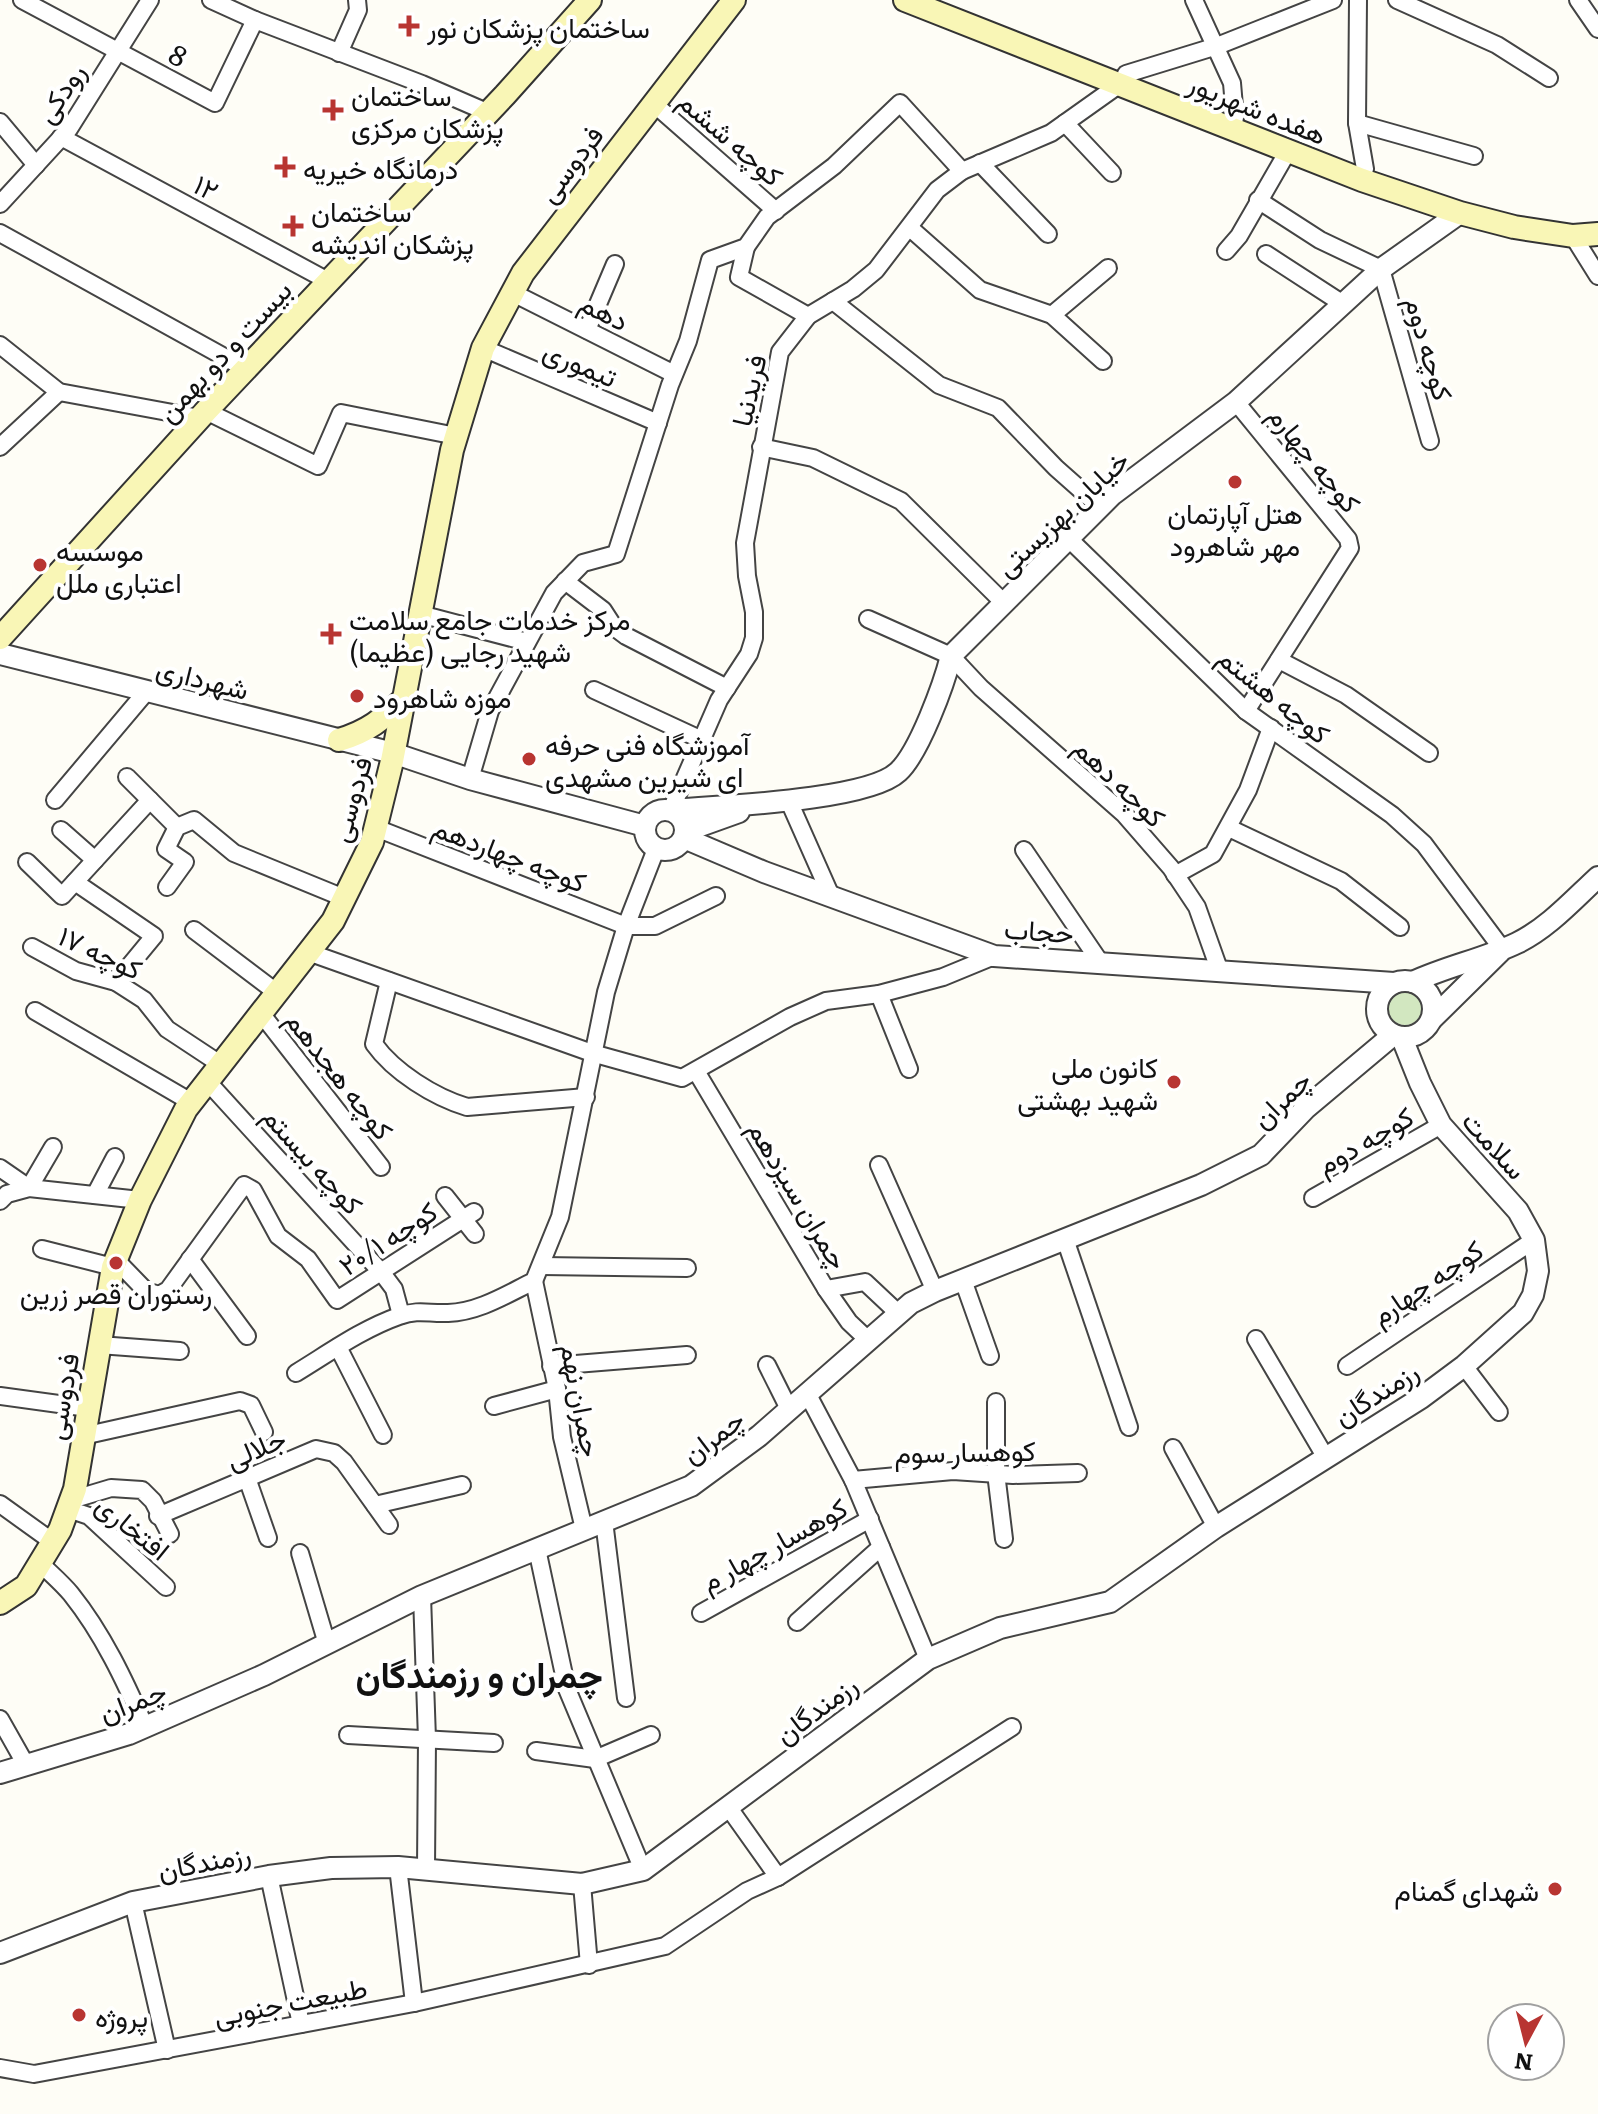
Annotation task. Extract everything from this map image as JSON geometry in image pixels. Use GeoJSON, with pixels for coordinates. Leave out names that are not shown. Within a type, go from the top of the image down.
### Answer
{"type":"FeatureCollection","features":[{"type":"Feature","properties":{"kind":"main road","name":"بیست و دو بهمن"},"geometry":{"type":"LineString","coordinates":[[0,638],[203,415],[489,113],[590,0]]}},
{"type":"Feature","properties":{"kind":"main road","name":"فردوسی"},"geometry":{"type":"LineString","coordinates":[[0,1603],[26,1586],[53,1542],[69,1504],[114,1263],[140,1200],[191,1102],[333,921],[372,842],[393,753],[456,436],[483,348],[523,273],[734,0]]}},
{"type":"Feature","properties":{"kind":"main road","name":"هفده شهریور"},"geometry":{"type":"LineString","coordinates":[[905,0],[1235,118],[1514,227],[1573,236],[1598,234]]}},
{"type":"Feature","properties":{"kind":"main road","name":"هفده شهریور"},"geometry":{"type":"LineString","coordinates":[[942,0],[1288,151],[1362,180],[1463,208],[1573,224],[1598,223]]}},
{"type":"Feature","properties":{"kind":"main road"},"geometry":{"type":"LineString","coordinates":[[339,740],[376,725],[404,699]]}},
{"type":"Feature","properties":{"kind":"street","name":"8"},"geometry":{"type":"LineString","coordinates":[[22,0],[215,103],[255,20]]}},
{"type":"Feature","properties":{"kind":"street","name":"رودکی"},"geometry":{"type":"LineString","coordinates":[[0,204],[61,137],[150,0]]}},
{"type":"Feature","properties":{"kind":"street"},"geometry":{"type":"LineString","coordinates":[[211,0],[489,113]]}},
{"type":"Feature","properties":{"kind":"street"},"geometry":{"type":"LineString","coordinates":[[339,53],[358,10],[357,0]]}},
{"type":"Feature","properties":{"kind":"street"},"geometry":{"type":"LineString","coordinates":[[1194,0],[1232,83],[1235,118]]}},
{"type":"Feature","properties":{"kind":"street","name":"فریدنیا"},"geometry":{"type":"LineString","coordinates":[[671,810],[727,688],[749,654],[754,638],[754,612],[745,543],[761,447],[780,352],[808,316],[853,289],[876,270],[937,190],[962,171],[1051,133],[1123,79],[1333,0]]}},
{"type":"Feature","properties":{"kind":"street"},"geometry":{"type":"LineString","coordinates":[[1358,0],[1357,123],[1365,169]]}},
{"type":"Feature","properties":{"kind":"street"},"geometry":{"type":"LineString","coordinates":[[1397,0],[1497,45],[1549,78]]}},
{"type":"Feature","properties":{"kind":"street"},"geometry":{"type":"LineString","coordinates":[[1578,0],[1598,29]]}},
{"type":"Feature","properties":{"kind":"street","name":"کوچه ششم"},"geometry":{"type":"LineString","coordinates":[[653,103],[776,211]]}},
{"type":"Feature","properties":{"kind":"street"},"geometry":{"type":"LineString","coordinates":[[808,316],[739,277],[746,247],[767,217],[834,166],[900,103],[962,171]]}},
{"type":"Feature","properties":{"kind":"street"},"geometry":{"type":"LineString","coordinates":[[0,122],[36,165]]}},
{"type":"Feature","properties":{"kind":"street"},"geometry":{"type":"LineString","coordinates":[[1065,123],[1112,173]]}},
{"type":"Feature","properties":{"kind":"street"},"geometry":{"type":"LineString","coordinates":[[1357,123],[1474,156]]}},
{"type":"Feature","properties":{"kind":"street","name":"۱۲"},"geometry":{"type":"LineString","coordinates":[[61,137],[328,281]]}},
{"type":"Feature","properties":{"kind":"street"},"geometry":{"type":"LineString","coordinates":[[1226,251],[1239,236],[1288,151]]}},
{"type":"Feature","properties":{"kind":"street"},"geometry":{"type":"LineString","coordinates":[[980,163],[1048,234]]}},
{"type":"Feature","properties":{"kind":"street"},"geometry":{"type":"LineString","coordinates":[[1258,200],[1320,240],[1381,269]]}},
{"type":"Feature","properties":{"kind":"street","name":"خیابان بهزیستی"},"geometry":{"type":"LineString","coordinates":[[671,810],[762,803],[873,787],[899,772],[927,723],[943,686],[951,656],[1068,538],[1112,495],[1236,402],[1381,269],[1463,208]]}},
{"type":"Feature","properties":{"kind":"street"},"geometry":{"type":"LineString","coordinates":[[910,228],[980,290],[1052,315],[1103,361]]}},
{"type":"Feature","properties":{"kind":"street"},"geometry":{"type":"LineString","coordinates":[[0,233],[246,369]]}},
{"type":"Feature","properties":{"kind":"street"},"geometry":{"type":"LineString","coordinates":[[1573,236],[1598,276]]}},
{"type":"Feature","properties":{"kind":"street"},"geometry":{"type":"LineString","coordinates":[[470,779],[490,711],[554,593],[583,563],[616,554],[674,374],[688,341],[710,260],[746,247]]}},
{"type":"Feature","properties":{"kind":"street"},"geometry":{"type":"LineString","coordinates":[[1266,254],[1343,304]]}},
{"type":"Feature","properties":{"kind":"street"},"geometry":{"type":"LineString","coordinates":[[587,330],[615,264]]}},
{"type":"Feature","properties":{"kind":"street"},"geometry":{"type":"LineString","coordinates":[[1052,315],[1108,268]]}},
{"type":"Feature","properties":{"kind":"street","name":"کوچه دوم"},"geometry":{"type":"LineString","coordinates":[[1381,269],[1430,441]]}},
{"type":"Feature","properties":{"kind":"street","name":"دهم"},"geometry":{"type":"LineString","coordinates":[[513,293],[674,374]]}},
{"type":"Feature","properties":{"kind":"street"},"geometry":{"type":"LineString","coordinates":[[833,301],[939,385],[998,408],[1056,468],[1100,507]]}},
{"type":"Feature","properties":{"kind":"street"},"geometry":{"type":"LineString","coordinates":[[0,345],[59,392],[203,415],[318,466],[341,413],[456,436]]}},
{"type":"Feature","properties":{"kind":"street","name":"تیموری"},"geometry":{"type":"LineString","coordinates":[[483,348],[658,423]]}},
{"type":"Feature","properties":{"kind":"street"},"geometry":{"type":"LineString","coordinates":[[0,447],[59,392]]}},
{"type":"Feature","properties":{"kind":"street","name":"کوچه چهارم"},"geometry":{"type":"LineString","coordinates":[[1236,402],[1348,539],[1350,548],[1246,711]]}},
{"type":"Feature","properties":{"kind":"street"},"geometry":{"type":"LineString","coordinates":[[761,447],[813,458],[901,501],[1004,603]]}},
{"type":"Feature","properties":{"kind":"street","name":"کوچه هشتم"},"geometry":{"type":"LineString","coordinates":[[1068,538],[1246,711],[1392,815],[1424,844],[1503,950]]}},
{"type":"Feature","properties":{"kind":"street"},"geometry":{"type":"LineString","coordinates":[[565,581],[603,610],[614,627],[626,636],[727,688]]}},
{"type":"Feature","properties":{"kind":"street"},"geometry":{"type":"LineString","coordinates":[[420,614],[527,642]]}},
{"type":"Feature","properties":{"kind":"street"},"geometry":{"type":"LineString","coordinates":[[868,619],[951,656]]}},
{"type":"Feature","properties":{"kind":"street","name":"شهرداری"},"geometry":{"type":"LineString","coordinates":[[0,654],[393,753]]}},
{"type":"Feature","properties":{"kind":"street","name":"کوچه دهم"},"geometry":{"type":"LineString","coordinates":[[951,656],[981,688],[1124,814],[1175,875],[1197,907],[1219,969]]}},
{"type":"Feature","properties":{"kind":"street"},"geometry":{"type":"LineString","coordinates":[[1279,660],[1346,695],[1429,753]]}},
{"type":"Feature","properties":{"kind":"street"},"geometry":{"type":"LineString","coordinates":[[594,690],[702,740]]}},
{"type":"Feature","properties":{"kind":"street"},"geometry":{"type":"LineString","coordinates":[[55,800],[146,692]]}},
{"type":"Feature","properties":{"kind":"street"},"geometry":{"type":"LineString","coordinates":[[1175,875],[1213,854],[1248,790],[1271,728]]}},
{"type":"Feature","properties":{"kind":"street"},"geometry":{"type":"LineString","coordinates":[[393,753],[470,779],[645,826]]}},
{"type":"Feature","properties":{"kind":"street"},"geometry":{"type":"LineString","coordinates":[[127,777],[177,827]]}},
{"type":"Feature","properties":{"kind":"street"},"geometry":{"type":"LineString","coordinates":[[788,799],[831,896]]}},
{"type":"Feature","properties":{"kind":"street"},"geometry":{"type":"LineString","coordinates":[[27,862],[62,896],[150,800]]}},
{"type":"Feature","properties":{"kind":"street","name":"خیابان بهزیستی"},"geometry":{"type":"LineString","coordinates":[[675,842],[762,803]]}},
{"type":"Feature","properties":{"kind":"street"},"geometry":{"type":"LineString","coordinates":[[538,1274],[560,1217],[586,1097],[592,1053],[626,926],[675,842],[682,818],[671,810],[652,814],[645,826],[647,839],[675,842]]}},
{"type":"Feature","properties":{"kind":"street"},"geometry":{"type":"LineString","coordinates":[[167,887],[185,862],[166,849],[177,827],[194,820],[234,853],[344,898]]}},
{"type":"Feature","properties":{"kind":"street","name":"کوچه چهاردهم"},"geometry":{"type":"LineString","coordinates":[[376,828],[626,926]]}},
{"type":"Feature","properties":{"kind":"street"},"geometry":{"type":"LineString","coordinates":[[1229,828],[1341,881],[1400,927]]}},
{"type":"Feature","properties":{"kind":"street"},"geometry":{"type":"LineString","coordinates":[[61,830],[95,860]]}},
{"type":"Feature","properties":{"kind":"street","name":"حجاب"},"geometry":{"type":"LineString","coordinates":[[675,842],[994,956],[1404,982]]}},
{"type":"Feature","properties":{"kind":"street"},"geometry":{"type":"LineString","coordinates":[[1024,850],[1100,962]]}},
{"type":"Feature","properties":{"kind":"street"},"geometry":{"type":"LineString","coordinates":[[1404,982],[1428,993],[1432,1001],[1412,1031],[1379,1022],[1377,1004],[1380,995],[1404,982],[1503,950],[1521,941],[1553,918],[1598,877]]}},
{"type":"Feature","properties":{"kind":"street"},"geometry":{"type":"LineString","coordinates":[[75,882],[154,936],[116,982]]}},
{"type":"Feature","properties":{"kind":"street"},"geometry":{"type":"LineString","coordinates":[[626,926],[655,926],[716,896]]}},
{"type":"Feature","properties":{"kind":"street"},"geometry":{"type":"LineString","coordinates":[[194,930],[276,992]]}},
{"type":"Feature","properties":{"kind":"street","name":"۱۷ کوچه"},"geometry":{"type":"LineString","coordinates":[[32,947],[76,971],[116,982],[144,1000],[167,1029],[214,1072]]}},
{"type":"Feature","properties":{"kind":"street","name":"چمران"},"geometry":{"type":"LineString","coordinates":[[0,1773],[145,1727],[264,1675],[422,1596],[691,1486],[759,1436],[898,1313],[935,1291],[1201,1185],[1261,1155],[1306,1108],[1412,1031],[1503,950]]}},
{"type":"Feature","properties":{"kind":"street"},"geometry":{"type":"LineString","coordinates":[[308,952],[592,1053],[682,1078],[790,1017],[826,1001],[879,994],[943,977],[994,956]]}},
{"type":"Feature","properties":{"kind":"street"},"geometry":{"type":"LineString","coordinates":[[1323,977],[1377,1004]]}},
{"type":"Feature","properties":{"kind":"street"},"geometry":{"type":"LineString","coordinates":[[389,981],[374,1044],[382,1056],[448,1101],[467,1107],[586,1097]]}},
{"type":"Feature","properties":{"kind":"street"},"geometry":{"type":"LineString","coordinates":[[879,994],[909,1069]]}},
{"type":"Feature","properties":{"kind":"street"},"geometry":{"type":"LineString","coordinates":[[35,1011],[191,1102]]}},
{"type":"Feature","properties":{"kind":"street","name":"کوچه هجدهم"},"geometry":{"type":"LineString","coordinates":[[260,1012],[381,1167]]}},
{"type":"Feature","properties":{"kind":"street","name":"سلامت"},"geometry":{"type":"LineString","coordinates":[[1412,1031],[1420,1083],[1441,1125],[1518,1211],[1534,1240]]}},
{"type":"Feature","properties":{"kind":"street","name":"چمران سیزدهم"},"geometry":{"type":"LineString","coordinates":[[696,1071],[826,1289],[849,1322],[867,1339]]}},
{"type":"Feature","properties":{"kind":"street","name":"کوچه بیستم"},"geometry":{"type":"LineString","coordinates":[[214,1072],[382,1273],[394,1289],[401,1315]]}},
{"type":"Feature","properties":{"kind":"street","name":"کوچه دوم"},"geometry":{"type":"LineString","coordinates":[[1313,1198],[1441,1125]]}},
{"type":"Feature","properties":{"kind":"street"},"geometry":{"type":"LineString","coordinates":[[29,1188],[53,1147]]}},
{"type":"Feature","properties":{"kind":"street"},"geometry":{"type":"LineString","coordinates":[[95,1195],[115,1157]]}},
{"type":"Feature","properties":{"kind":"street"},"geometry":{"type":"LineString","coordinates":[[879,1165],[935,1291]]}},
{"type":"Feature","properties":{"kind":"street"},"geometry":{"type":"LineString","coordinates":[[0,1168],[29,1188]]}},
{"type":"Feature","properties":{"kind":"street","name":"کوچه ۲۰/۱"},"geometry":{"type":"LineString","coordinates":[[114,1263],[146,1291],[159,1295],[168,1290],[244,1185],[253,1190],[278,1236],[308,1259],[337,1300],[468,1215]]}},
{"type":"Feature","properties":{"kind":"street"},"geometry":{"type":"LineString","coordinates":[[0,1201],[7,1194],[29,1188],[140,1200]]}},
{"type":"Feature","properties":{"kind":"street"},"geometry":{"type":"LineString","coordinates":[[445,1196],[468,1215],[475,1234]]}},
{"type":"Feature","properties":{"kind":"street"},"geometry":{"type":"LineString","coordinates":[[1065,1239],[1129,1427]]}},
{"type":"Feature","properties":{"kind":"street","name":"کوچه چهارم"},"geometry":{"type":"LineString","coordinates":[[1347,1366],[1534,1240]]}},
{"type":"Feature","properties":{"kind":"street","name":"رزمندگان"},"geometry":{"type":"LineString","coordinates":[[0,1953],[133,1902],[269,1876],[331,1868],[398,1867],[582,1884],[643,1870],[928,1659],[1000,1628],[1110,1602],[1216,1527],[1421,1398],[1464,1366],[1523,1313],[1533,1295],[1538,1271],[1534,1240]]}},
{"type":"Feature","properties":{"kind":"street"},"geometry":{"type":"LineString","coordinates":[[42,1249],[114,1263]]}},
{"type":"Feature","properties":{"kind":"street"},"geometry":{"type":"LineString","coordinates":[[190,1259],[247,1336]]}},
{"type":"Feature","properties":{"kind":"street"},"geometry":{"type":"LineString","coordinates":[[296,1373],[377,1325],[401,1315],[424,1310],[448,1313],[484,1306],[538,1274],[687,1268]]}},
{"type":"Feature","properties":{"kind":"street","name":"چمران نهم"},"geometry":{"type":"LineString","coordinates":[[538,1274],[562,1437],[584,1529]]}},
{"type":"Feature","properties":{"kind":"street"},"geometry":{"type":"LineString","coordinates":[[963,1280],[990,1356]]}},
{"type":"Feature","properties":{"kind":"street"},"geometry":{"type":"LineString","coordinates":[[826,1289],[865,1282],[898,1313]]}},
{"type":"Feature","properties":{"kind":"street"},"geometry":{"type":"LineString","coordinates":[[1256,1339],[1326,1458]]}},
{"type":"Feature","properties":{"kind":"street"},"geometry":{"type":"LineString","coordinates":[[99,1345],[180,1351]]}},
{"type":"Feature","properties":{"kind":"street"},"geometry":{"type":"LineString","coordinates":[[338,1347],[383,1435]]}},
{"type":"Feature","properties":{"kind":"street"},"geometry":{"type":"LineString","coordinates":[[551,1366],[687,1355]]}},
{"type":"Feature","properties":{"kind":"street"},"geometry":{"type":"LineString","coordinates":[[767,1365],[789,1409]]}},
{"type":"Feature","properties":{"kind":"street"},"geometry":{"type":"LineString","coordinates":[[1464,1366],[1499,1412]]}},
{"type":"Feature","properties":{"kind":"street"},"geometry":{"type":"LineString","coordinates":[[494,1406],[557,1389]]}},
{"type":"Feature","properties":{"kind":"street"},"geometry":{"type":"LineString","coordinates":[[807,1393],[853,1480],[928,1659]]}},
{"type":"Feature","properties":{"kind":"street"},"geometry":{"type":"LineString","coordinates":[[0,1396],[88,1408]]}},
{"type":"Feature","properties":{"kind":"street"},"geometry":{"type":"LineString","coordinates":[[83,1436],[240,1401],[251,1405],[264,1432]]}},
{"type":"Feature","properties":{"kind":"street"},"geometry":{"type":"LineString","coordinates":[[996,1402],[996,1473],[1004,1539]]}},
{"type":"Feature","properties":{"kind":"street"},"geometry":{"type":"LineString","coordinates":[[1173,1448],[1216,1527]]}},
{"type":"Feature","properties":{"kind":"street","name":"جلالی"},"geometry":{"type":"LineString","coordinates":[[158,1516],[316,1449],[334,1453],[344,1462],[389,1525]]}},
{"type":"Feature","properties":{"kind":"street","name":"کوهسار سوم"},"geometry":{"type":"LineString","coordinates":[[853,1480],[953,1471],[1078,1473]]}},
{"type":"Feature","properties":{"kind":"street"},"geometry":{"type":"LineString","coordinates":[[247,1478],[268,1538]]}},
{"type":"Feature","properties":{"kind":"street"},"geometry":{"type":"LineString","coordinates":[[375,1505],[462,1485]]}},
{"type":"Feature","properties":{"kind":"street"},"geometry":{"type":"LineString","coordinates":[[69,1504],[111,1488],[142,1490],[153,1501],[158,1516],[170,1534]]}},
{"type":"Feature","properties":{"kind":"street"},"geometry":{"type":"LineString","coordinates":[[0,1504],[53,1542]]}},
{"type":"Feature","properties":{"kind":"street","name":"افتخاری"},"geometry":{"type":"LineString","coordinates":[[69,1504],[89,1516],[166,1587]]}},
{"type":"Feature","properties":{"kind":"street","name":"کوهسار چهار م"},"geometry":{"type":"LineString","coordinates":[[701,1613],[870,1519]]}},
{"type":"Feature","properties":{"kind":"street"},"geometry":{"type":"LineString","coordinates":[[604,1521],[626,1698]]}},
{"type":"Feature","properties":{"kind":"street"},"geometry":{"type":"LineString","coordinates":[[797,1622],[881,1547]]}},
{"type":"Feature","properties":{"kind":"street"},"geometry":{"type":"LineString","coordinates":[[537,1549],[567,1689],[643,1870]]}},
{"type":"Feature","properties":{"kind":"street"},"geometry":{"type":"LineString","coordinates":[[300,1553],[327,1644]]}},
{"type":"Feature","properties":{"kind":"street"},"geometry":{"type":"LineString","coordinates":[[40,1563],[71,1594],[94,1628],[117,1664],[145,1727]]}},
{"type":"Feature","properties":{"kind":"street"},"geometry":{"type":"LineString","coordinates":[[422,1596],[427,1739],[426,1869]]}},
{"type":"Feature","properties":{"kind":"street"},"geometry":{"type":"LineString","coordinates":[[0,1719],[26,1765]]}},
{"type":"Feature","properties":{"kind":"street","name":"طبیعت جنوبی"},"geometry":{"type":"LineString","coordinates":[[0,2068],[34,2074],[167,2050],[414,2003],[665,1946],[747,1891],[778,1877],[1012,1727]]}},
{"type":"Feature","properties":{"kind":"street"},"geometry":{"type":"LineString","coordinates":[[348,1735],[494,1743]]}},
{"type":"Feature","properties":{"kind":"street"},"geometry":{"type":"LineString","coordinates":[[536,1751],[595,1759],[651,1735]]}},
{"type":"Feature","properties":{"kind":"street"},"geometry":{"type":"LineString","coordinates":[[729,1808],[778,1877]]}},
{"type":"Feature","properties":{"kind":"street"},"geometry":{"type":"LineString","coordinates":[[398,1867],[414,2003]]}},
{"type":"Feature","properties":{"kind":"street"},"geometry":{"type":"LineString","coordinates":[[269,1876],[301,2024]]}},
{"type":"Feature","properties":{"kind":"street"},"geometry":{"type":"LineString","coordinates":[[582,1884],[589,1965]]}},
{"type":"Feature","properties":{"kind":"street"},"geometry":{"type":"LineString","coordinates":[[133,1902],[167,2050]]}},
{"type":"Feature","properties":{"kind":"green space"},"geometry":{"type":"Polygon","coordinates":[[[1405,991],[1417,996],[1422,1008],[1417,1020],[1405,1025],[1393,1020],[1388,1008],[1393,996],[1405,991]]]}},
{"type":"Feature","properties":{"kind":"place","name":"ساختمان پزشکان نور"},"geometry":{"type":"Point","coordinates":[409,26]}},
{"type":"Feature","properties":{"kind":"place","name":"ساختمان پزشکان مرکزی"},"geometry":{"type":"Point","coordinates":[333,110]}},
{"type":"Feature","properties":{"kind":"place","name":"درمانگاه خیریه"},"geometry":{"type":"Point","coordinates":[285,167]}},
{"type":"Feature","properties":{"kind":"place","name":"ساختمان پزشکان اندیشه"},"geometry":{"type":"Point","coordinates":[293,226]}},
{"type":"Feature","properties":{"kind":"place","name":"هتل آپارتمان مهر شاهرود"},"geometry":{"type":"Point","coordinates":[1235,482]}},
{"type":"Feature","properties":{"kind":"place","name":"موسسه اعتباری ملل"},"geometry":{"type":"Point","coordinates":[40,565]}},
{"type":"Feature","properties":{"kind":"place","name":"مرکز خدمات جامع سلامت شهید رجایی (عظیما)"},"geometry":{"type":"Point","coordinates":[331,634]}},
{"type":"Feature","properties":{"kind":"place","name":"موزه شاهرود"},"geometry":{"type":"Point","coordinates":[357,696]}},
{"type":"Feature","properties":{"kind":"place","name":"آموزشگاه فنی حرفه ای شیرین مشهدی"},"geometry":{"type":"Point","coordinates":[529,759]}},
{"type":"Feature","properties":{"kind":"place","name":"کانون ملی شهید بهشتی"},"geometry":{"type":"Point","coordinates":[1174,1082]}},
{"type":"Feature","properties":{"kind":"place","name":"رستوران قصر زرین"},"geometry":{"type":"Point","coordinates":[116,1263]}},
{"type":"Feature","properties":{"kind":"place","name":"شهدای گمنام"},"geometry":{"type":"Point","coordinates":[1555,1889]}},
{"type":"Feature","properties":{"kind":"place","name":"پروژه"},"geometry":{"type":"Point","coordinates":[79,2015]}},
{"type":"Feature","properties":{"kind":"district","name":"چمران و رزمندگان"},"geometry":{"type":"Point","coordinates":[479,1672]}}]}
